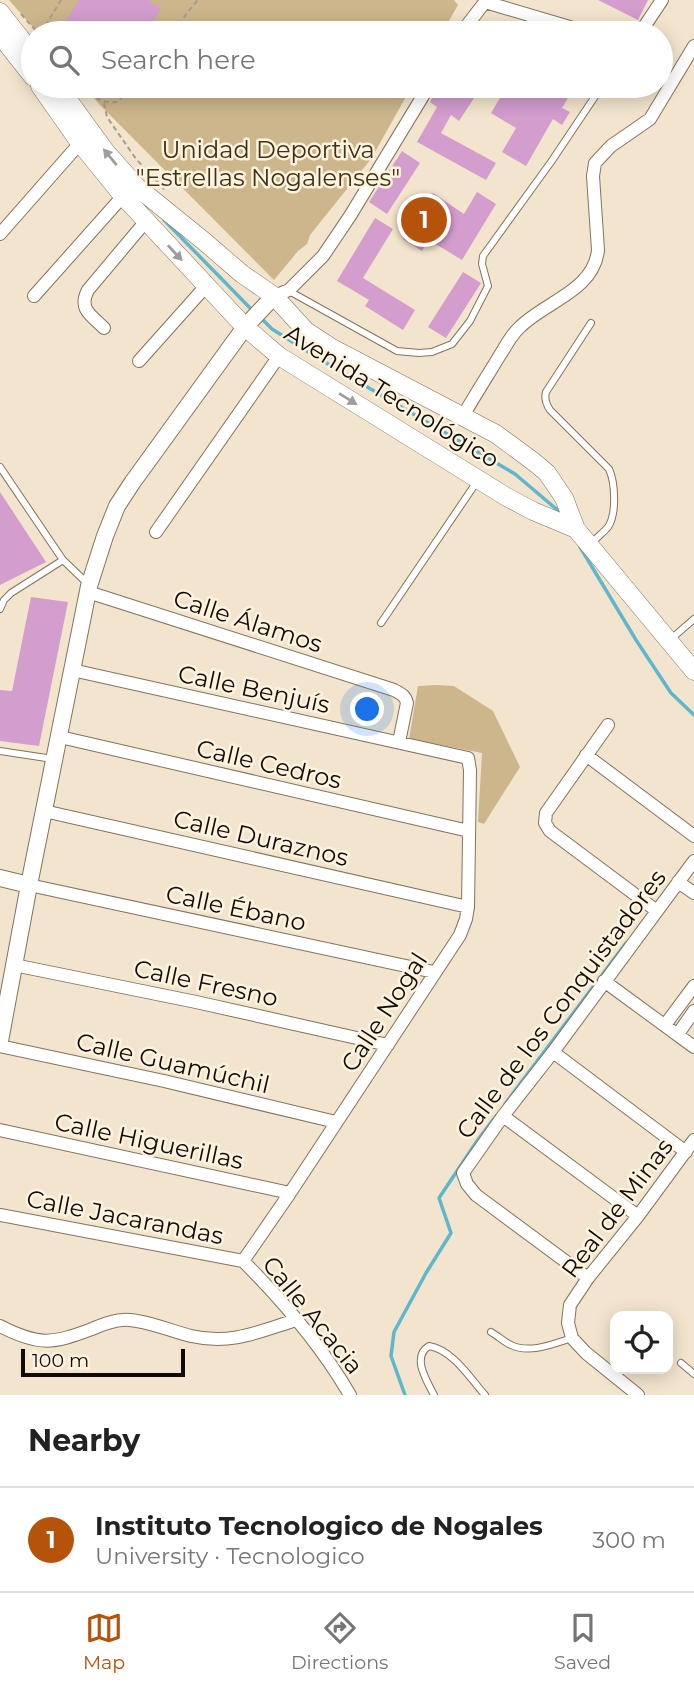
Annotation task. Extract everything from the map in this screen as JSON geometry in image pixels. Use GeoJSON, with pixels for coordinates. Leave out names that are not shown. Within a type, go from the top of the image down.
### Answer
{"type":"FeatureCollection","features":[{"type":"Feature","properties":{"kind":"main road"},"geometry":{"type":"LineString","coordinates":[[8,10],[21,33]]}},
{"type":"Feature","properties":{"kind":"main road"},"geometry":{"type":"LineString","coordinates":[[0,35],[21,62]]}},
{"type":"Feature","properties":{"kind":"main road","name":"Avenida Tecnológico"},"geometry":{"type":"LineString","coordinates":[[48,98],[80,143],[123,196],[206,286],[279,356],[479,480],[533,511],[576,529]]}},
{"type":"Feature","properties":{"kind":"main road","name":"Avenida Tecnológico"},"geometry":{"type":"LineString","coordinates":[[67,98],[106,152],[137,187],[242,274],[277,296],[306,331],[496,434],[534,461],[547,473],[564,498],[576,529],[694,671]]}},
{"type":"Feature","properties":{"kind":"main road"},"geometry":{"type":"LineString","coordinates":[[533,511],[544,507],[547,501],[547,473]]}},
{"type":"Feature","properties":{"kind":"street"},"geometry":{"type":"LineString","coordinates":[[648,21],[662,0]]}},
{"type":"Feature","properties":{"kind":"street"},"geometry":{"type":"LineString","coordinates":[[470,21],[486,1],[548,21]]}},
{"type":"Feature","properties":{"kind":"street"},"geometry":{"type":"LineString","coordinates":[[673,81],[694,46]]}},
{"type":"Feature","properties":{"kind":"street"},"geometry":{"type":"LineString","coordinates":[[0,1044],[89,589],[117,506],[247,326],[323,256],[422,98]]}},
{"type":"Feature","properties":{"kind":"street"},"geometry":{"type":"LineString","coordinates":[[463,416],[515,332],[527,320],[568,294],[593,269],[598,250],[593,176],[595,163],[611,146],[650,119],[663,98]]}},
{"type":"Feature","properties":{"kind":"street"},"geometry":{"type":"LineString","coordinates":[[0,234],[80,143]]}},
{"type":"Feature","properties":{"kind":"street"},"geometry":{"type":"LineString","coordinates":[[34,296],[123,196]]}},
{"type":"Feature","properties":{"kind":"street"},"geometry":{"type":"LineString","coordinates":[[104,328],[86,310],[83,304],[85,297],[146,221]]}},
{"type":"Feature","properties":{"kind":"street"},"geometry":{"type":"LineString","coordinates":[[139,361],[206,286]]}},
{"type":"Feature","properties":{"kind":"street"},"geometry":{"type":"LineString","coordinates":[[156,532],[279,356]]}},
{"type":"Feature","properties":{"kind":"street","name":"Calle Álamos"},"geometry":{"type":"LineString","coordinates":[[89,589],[394,690],[402,694],[407,703],[399,742]]}},
{"type":"Feature","properties":{"kind":"street","name":"Calle Benjuís"},"geometry":{"type":"LineString","coordinates":[[72,670],[468,758]]}},
{"type":"Feature","properties":{"kind":"street"},"geometry":{"type":"LineString","coordinates":[[608,725],[544,819],[547,828],[657,911]]}},
{"type":"Feature","properties":{"kind":"street","name":"Calle Cedros"},"geometry":{"type":"LineString","coordinates":[[60,737],[469,831]]}},
{"type":"Feature","properties":{"kind":"street"},"geometry":{"type":"LineString","coordinates":[[586,755],[694,836]]}},
{"type":"Feature","properties":{"kind":"street","name":"Calle Nogal"},"geometry":{"type":"LineString","coordinates":[[243,1261],[460,935],[468,907],[468,758]]}},
{"type":"Feature","properties":{"kind":"street","name":"Calle Duraznos"},"geometry":{"type":"LineString","coordinates":[[44,811],[468,907]]}},
{"type":"Feature","properties":{"kind":"street","name":"Calle de los Conquistadores"},"geometry":{"type":"LineString","coordinates":[[588,1278],[475,1195],[463,1174],[503,1116],[694,861]]}},
{"type":"Feature","properties":{"kind":"street"},"geometry":{"type":"LineString","coordinates":[[0,878],[29,885]]}},
{"type":"Feature","properties":{"kind":"street"},"geometry":{"type":"LineString","coordinates":[[678,882],[694,892]]}},
{"type":"Feature","properties":{"kind":"street","name":"Calle Ébano"},"geometry":{"type":"LineString","coordinates":[[29,885],[434,972]]}},
{"type":"Feature","properties":{"kind":"street","name":"Calle Fresno"},"geometry":{"type":"LineString","coordinates":[[15,965],[387,1045]]}},
{"type":"Feature","properties":{"kind":"street"},"geometry":{"type":"LineString","coordinates":[[604,981],[694,1047]]}},
{"type":"Feature","properties":{"kind":"street"},"geometry":{"type":"LineString","coordinates":[[665,1025],[694,986]]}},
{"type":"Feature","properties":{"kind":"street"},"geometry":{"type":"LineString","coordinates":[[678,1034],[694,1012]]}},
{"type":"Feature","properties":{"kind":"street","name":"Calle Guamúchil"},"geometry":{"type":"LineString","coordinates":[[0,1044],[336,1122]]}},
{"type":"Feature","properties":{"kind":"street"},"geometry":{"type":"LineString","coordinates":[[553,1052],[686,1152]]}},
{"type":"Feature","properties":{"kind":"street"},"geometry":{"type":"LineString","coordinates":[[503,1116],[638,1216]]}},
{"type":"Feature","properties":{"kind":"street","name":"Calle Higuerillas"},"geometry":{"type":"LineString","coordinates":[[0,1130],[290,1193]]}},
{"type":"Feature","properties":{"kind":"street","name":"Real de Minas"},"geometry":{"type":"LineString","coordinates":[[572,1338],[568,1323],[570,1305],[694,1140]]}},
{"type":"Feature","properties":{"kind":"street","name":"Calle Jacarandas"},"geometry":{"type":"LineString","coordinates":[[0,1215],[243,1261]]}},
{"type":"Feature","properties":{"kind":"street","name":"Calle Acacia"},"geometry":{"type":"LineString","coordinates":[[243,1261],[296,1320],[336,1371],[350,1395]]}},
{"type":"Feature","properties":{"kind":"street"},"geometry":{"type":"LineString","coordinates":[[0,1326],[36,1341],[55,1341],[109,1322],[126,1319],[213,1340],[237,1339],[296,1320]]}},
{"type":"Feature","properties":{"kind":"street"},"geometry":{"type":"LineString","coordinates":[[572,1338],[586,1353],[638,1395]]}},
{"type":"Feature","properties":{"kind":"lane"},"geometry":{"type":"LineString","coordinates":[[531,16],[531,21]]}},
{"type":"Feature","properties":{"kind":"lane"},"geometry":{"type":"LineString","coordinates":[[277,296],[397,351],[432,352],[452,344],[470,321],[488,286],[482,264],[483,256],[594,98]]}},
{"type":"Feature","properties":{"kind":"lane"},"geometry":{"type":"LineString","coordinates":[[590,545],[609,525],[612,517],[614,497],[611,474],[550,410],[545,396],[591,323]]}},
{"type":"Feature","properties":{"kind":"lane"},"geometry":{"type":"LineString","coordinates":[[0,467],[63,560],[89,589]]}},
{"type":"Feature","properties":{"kind":"lane"},"geometry":{"type":"LineString","coordinates":[[381,623],[479,480]]}},
{"type":"Feature","properties":{"kind":"lane"},"geometry":{"type":"LineString","coordinates":[[0,609],[11,593],[63,560]]}},
{"type":"Feature","properties":{"kind":"lane"},"geometry":{"type":"LineString","coordinates":[[669,641],[694,620]]}},
{"type":"Feature","properties":{"kind":"lane"},"geometry":{"type":"LineString","coordinates":[[0,751],[55,759]]}},
{"type":"Feature","properties":{"kind":"lane"},"geometry":{"type":"LineString","coordinates":[[491,1332],[510,1345],[520,1348],[536,1348],[572,1338]]}},
{"type":"Feature","properties":{"kind":"lane"},"geometry":{"type":"LineString","coordinates":[[434,1395],[422,1369],[420,1357],[423,1349],[429,1346],[444,1351],[485,1395]]}},
{"type":"Feature","properties":{"kind":"lane"},"geometry":{"type":"LineString","coordinates":[[681,1363],[694,1374]]}},
{"type":"Feature","properties":{"kind":"path"},"geometry":{"type":"LineString","coordinates":[[48,21],[61,0]]}},
{"type":"Feature","properties":{"kind":"path"},"geometry":{"type":"LineString","coordinates":[[191,0],[197,1]]}},
{"type":"Feature","properties":{"kind":"path"},"geometry":{"type":"LineString","coordinates":[[182,21],[197,1]]}},
{"type":"Feature","properties":{"kind":"path"},"geometry":{"type":"LineString","coordinates":[[8,10],[23,21]]}},
{"type":"Feature","properties":{"kind":"path"},"geometry":{"type":"LineString","coordinates":[[96,98],[104,103],[118,102],[121,98]]}},
{"type":"Feature","properties":{"kind":"path"},"geometry":{"type":"LineString","coordinates":[[104,103],[107,117],[136,159],[169,195]]}},
{"type":"Feature","properties":{"kind":"green space"},"geometry":{"type":"Polygon","coordinates":[[[9,0],[454,0],[458,5],[449,21],[27,21],[9,0]]]}},
{"type":"Feature","properties":{"kind":"green space","name":"Unidad Deportiva \"Estrellas Nogalenses\""},"geometry":{"type":"Polygon","coordinates":[[[94,98],[405,98],[371,159],[310,235],[307,244],[274,280],[94,98]]]}},
{"type":"Feature","properties":{"kind":"green space"},"geometry":{"type":"Polygon","coordinates":[[[418,686],[454,686],[493,711],[520,767],[484,824],[478,822],[482,753],[409,739],[418,686]]]}},
{"type":"Feature","properties":{"kind":"building"},"geometry":{"type":"Polygon","coordinates":[[[79,0],[148,0],[161,9],[153,21],[65,21],[79,0]]]}},
{"type":"Feature","properties":{"kind":"building"},"geometry":{"type":"Polygon","coordinates":[[[598,0],[648,0],[638,20],[598,0]]]}},
{"type":"Feature","properties":{"kind":"building"},"geometry":{"type":"Polygon","coordinates":[[[432,98],[474,98],[459,121],[451,115],[441,133],[496,163],[486,180],[417,142],[437,107],[430,102],[432,98]]]}},
{"type":"Feature","properties":{"kind":"building"},"geometry":{"type":"Polygon","coordinates":[[[500,98],[568,98],[562,108],[570,112],[562,125],[553,119],[526,166],[502,152],[516,128],[491,113],[500,98]]]}},
{"type":"Feature","properties":{"kind":"building"},"geometry":{"type":"Polygon","coordinates":[[[402,151],[420,163],[387,214],[369,202],[402,151]]]}},
{"type":"Feature","properties":{"kind":"building"},"geometry":{"type":"Polygon","coordinates":[[[477,192],[496,204],[462,260],[429,240],[422,251],[403,239],[433,193],[464,214],[477,192]]]}},
{"type":"Feature","properties":{"kind":"building"},"geometry":{"type":"Polygon","coordinates":[[[375,218],[393,229],[363,278],[415,310],[403,330],[365,306],[369,300],[337,281],[375,218]]]}},
{"type":"Feature","properties":{"kind":"building"},"geometry":{"type":"Polygon","coordinates":[[[463,272],[481,283],[446,338],[428,327],[463,272]]]}},
{"type":"Feature","properties":{"kind":"building"},"geometry":{"type":"Polygon","coordinates":[[[0,492],[46,562],[0,585],[0,492]]]}},
{"type":"Feature","properties":{"kind":"building"},"geometry":{"type":"Polygon","coordinates":[[[31,597],[68,602],[39,746],[0,741],[0,690],[12,691],[31,597]]]}},
{"type":"Feature","properties":{"kind":"waterway"},"geometry":{"type":"LineString","coordinates":[[164,220],[254,312]]}},
{"type":"Feature","properties":{"kind":"waterway"},"geometry":{"type":"LineString","coordinates":[[260,317],[272,329],[318,358],[515,474],[561,513]]}},
{"type":"Feature","properties":{"kind":"waterway"},"geometry":{"type":"LineString","coordinates":[[580,547],[671,693],[694,715]]}},
{"type":"Feature","properties":{"kind":"waterway"},"geometry":{"type":"LineString","coordinates":[[505,1104],[626,943]]}},
{"type":"Feature","properties":{"kind":"waterway"},"geometry":{"type":"LineString","coordinates":[[405,1395],[391,1356],[394,1332],[451,1233],[439,1198],[496,1116]]}},
{"type":"Feature","properties":{"kind":"place","name":"Instituto Tecnologico de Nogales"},"geometry":{"type":"Point","coordinates":[424,220]}}]}
